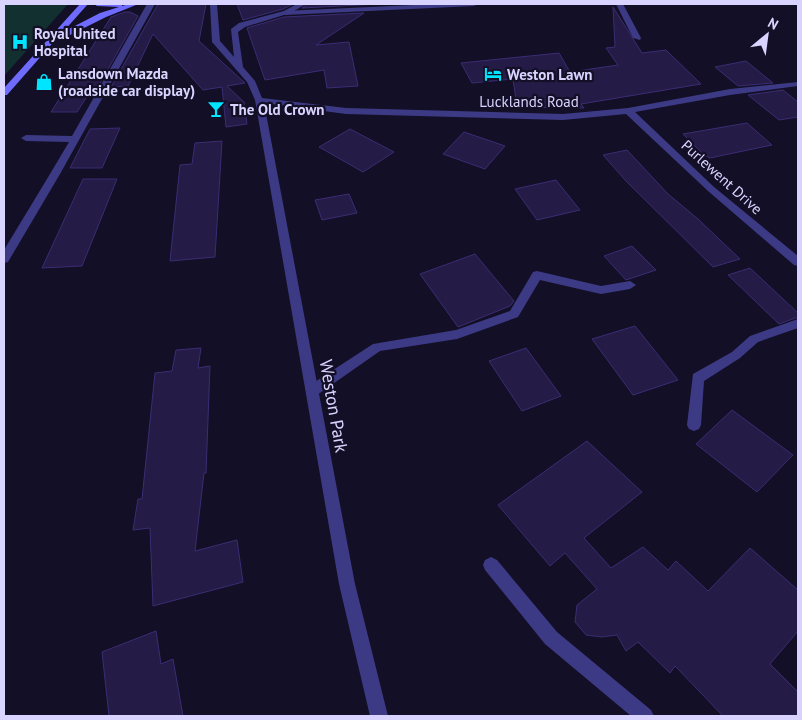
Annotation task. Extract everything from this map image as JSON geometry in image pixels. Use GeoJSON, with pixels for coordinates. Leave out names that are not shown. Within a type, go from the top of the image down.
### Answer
{"type":"FeatureCollection","features":[{"type":"Feature","properties":{"kind":"street"},"geometry":{"type":"LineString","coordinates":[[4,93],[84,4]]}},
{"type":"Feature","properties":{"kind":"street"},"geometry":{"type":"LineString","coordinates":[[97,4],[134,4]]}},
{"type":"Feature","properties":{"kind":"street"},"geometry":{"type":"LineString","coordinates":[[48,44],[74,28],[134,4]]}},
{"type":"Feature","properties":{"kind":"street"},"geometry":{"type":"LineString","coordinates":[[4,258],[55,174],[150,4]]}},
{"type":"Feature","properties":{"kind":"street","name":"Weston Park"},"geometry":{"type":"LineString","coordinates":[[213,4],[216,42],[251,81],[259,100],[347,584],[379,716]]}},
{"type":"Feature","properties":{"kind":"street"},"geometry":{"type":"LineString","coordinates":[[239,67],[234,31],[242,25],[284,13],[302,4]]}},
{"type":"Feature","properties":{"kind":"street"},"geometry":{"type":"LineString","coordinates":[[284,13],[474,4]]}},
{"type":"Feature","properties":{"kind":"street"},"geometry":{"type":"LineString","coordinates":[[620,4],[637,38]]}},
{"type":"Feature","properties":{"kind":"street","name":"Lucklands Road"},"geometry":{"type":"LineString","coordinates":[[259,100],[346,111],[563,117],[628,111],[730,92],[798,84]]}},
{"type":"Feature","properties":{"kind":"street","name":"Purlewent Drive"},"geometry":{"type":"LineString","coordinates":[[628,111],[711,189],[798,262]]}},
{"type":"Feature","properties":{"kind":"street"},"geometry":{"type":"LineString","coordinates":[[26,138],[73,139]]}},
{"type":"Feature","properties":{"kind":"street"},"geometry":{"type":"LineString","coordinates":[[312,391],[377,347],[457,334],[514,314],[537,275],[600,290],[630,285]]}},
{"type":"Feature","properties":{"kind":"street"},"geometry":{"type":"LineString","coordinates":[[694,425],[698,378],[736,355],[754,338],[798,323]]}},
{"type":"Feature","properties":{"kind":"street"},"geometry":{"type":"LineString","coordinates":[[491,565],[551,638],[645,716]]}},
{"type":"Feature","properties":{"kind":"green space","name":"Royal United Hospital"},"geometry":{"type":"Polygon","coordinates":[[[4,4],[68,4],[4,76],[4,4]]]}},
{"type":"Feature","properties":{"kind":"building"},"geometry":{"type":"Polygon","coordinates":[[[158,4],[206,4],[199,41],[245,83],[227,86],[244,102],[247,124],[226,127],[222,87],[203,90],[153,34],[128,86],[111,87],[158,4]]]}},
{"type":"Feature","properties":{"kind":"building"},"geometry":{"type":"Polygon","coordinates":[[[237,4],[293,4],[283,9],[243,20],[237,4]]]}},
{"type":"Feature","properties":{"kind":"building"},"geometry":{"type":"Polygon","coordinates":[[[308,4],[378,4],[302,8],[308,4]]]}},
{"type":"Feature","properties":{"kind":"building"},"geometry":{"type":"Polygon","coordinates":[[[613,7],[642,53],[666,50],[701,84],[581,104],[584,108],[517,107],[513,79],[472,83],[461,63],[559,53],[570,72],[618,65],[606,48],[615,47],[613,7]]]}},
{"type":"Feature","properties":{"kind":"building"},"geometry":{"type":"Polygon","coordinates":[[[125,12],[138,16],[98,87],[93,87],[77,112],[51,112],[111,17],[125,12]]]}},
{"type":"Feature","properties":{"kind":"building"},"geometry":{"type":"Polygon","coordinates":[[[364,13],[316,45],[349,42],[358,86],[327,88],[324,70],[265,80],[247,28],[284,17],[364,13]]]}},
{"type":"Feature","properties":{"kind":"building"},"geometry":{"type":"Polygon","coordinates":[[[746,61],[773,83],[738,86],[715,67],[746,61]]]}},
{"type":"Feature","properties":{"kind":"building"},"geometry":{"type":"Polygon","coordinates":[[[783,90],[798,102],[798,117],[779,120],[748,95],[783,90]]]}},
{"type":"Feature","properties":{"kind":"building"},"geometry":{"type":"Polygon","coordinates":[[[747,123],[772,145],[710,158],[704,155],[683,134],[747,123]]]}},
{"type":"Feature","properties":{"kind":"building"},"geometry":{"type":"Polygon","coordinates":[[[120,128],[102,168],[70,168],[90,129],[120,128]]]}},
{"type":"Feature","properties":{"kind":"building"},"geometry":{"type":"Polygon","coordinates":[[[350,129],[394,152],[363,172],[319,147],[350,129]]]}},
{"type":"Feature","properties":{"kind":"building"},"geometry":{"type":"Polygon","coordinates":[[[464,132],[505,146],[485,169],[443,154],[464,132]]]}},
{"type":"Feature","properties":{"kind":"building"},"geometry":{"type":"Polygon","coordinates":[[[222,141],[215,257],[170,261],[180,165],[192,164],[195,143],[222,141]]]}},
{"type":"Feature","properties":{"kind":"building"},"geometry":{"type":"Polygon","coordinates":[[[627,150],[668,194],[698,219],[740,259],[713,267],[626,181],[603,155],[627,150]]]}},
{"type":"Feature","properties":{"kind":"building"},"geometry":{"type":"Polygon","coordinates":[[[83,179],[117,179],[82,266],[42,268],[83,179]]]}},
{"type":"Feature","properties":{"kind":"building"},"geometry":{"type":"Polygon","coordinates":[[[556,180],[580,210],[537,220],[515,189],[556,180]]]}},
{"type":"Feature","properties":{"kind":"building"},"geometry":{"type":"Polygon","coordinates":[[[349,194],[357,213],[322,220],[315,200],[349,194]]]}},
{"type":"Feature","properties":{"kind":"building"},"geometry":{"type":"Polygon","coordinates":[[[632,246],[656,270],[626,280],[604,256],[632,246]]]}},
{"type":"Feature","properties":{"kind":"building"},"geometry":{"type":"Polygon","coordinates":[[[475,254],[514,301],[510,306],[458,327],[420,274],[475,254]]]}},
{"type":"Feature","properties":{"kind":"building"},"geometry":{"type":"Polygon","coordinates":[[[750,268],[798,313],[798,317],[779,324],[728,275],[750,268]]]}},
{"type":"Feature","properties":{"kind":"building"},"geometry":{"type":"Polygon","coordinates":[[[635,326],[678,380],[633,395],[592,339],[635,326]]]}},
{"type":"Feature","properties":{"kind":"building"},"geometry":{"type":"Polygon","coordinates":[[[201,348],[198,368],[210,366],[206,473],[204,473],[195,551],[237,540],[243,582],[153,606],[150,528],[133,530],[138,499],[142,499],[155,373],[172,371],[176,350],[201,348]]]}},
{"type":"Feature","properties":{"kind":"building"},"geometry":{"type":"Polygon","coordinates":[[[526,348],[561,396],[522,411],[489,361],[526,348]]]}},
{"type":"Feature","properties":{"kind":"building"},"geometry":{"type":"Polygon","coordinates":[[[732,410],[793,455],[757,492],[696,444],[732,410]]]}},
{"type":"Feature","properties":{"kind":"building"},"geometry":{"type":"Polygon","coordinates":[[[587,441],[642,492],[584,538],[611,568],[643,547],[668,570],[676,561],[708,591],[750,548],[798,590],[798,631],[770,664],[798,692],[798,716],[723,716],[675,666],[670,673],[638,642],[626,651],[617,635],[602,637],[586,635],[575,622],[577,605],[597,589],[565,553],[550,566],[498,505],[587,441]]]}},
{"type":"Feature","properties":{"kind":"building"},"geometry":{"type":"Polygon","coordinates":[[[156,631],[161,664],[173,659],[183,716],[109,716],[102,652],[156,631]]]}},
{"type":"Feature","properties":{"kind":"place","name":"Royal United Hospital"},"geometry":{"type":"Point","coordinates":[20,42]}},
{"type":"Feature","properties":{"kind":"place","name":"Weston Lawn"},"geometry":{"type":"Point","coordinates":[493,74]}},
{"type":"Feature","properties":{"kind":"place","name":"Lansdown Mazda (roadside car display)"},"geometry":{"type":"Point","coordinates":[44,82]}},
{"type":"Feature","properties":{"kind":"place","name":"The Old Crown"},"geometry":{"type":"Point","coordinates":[216,109]}}]}
